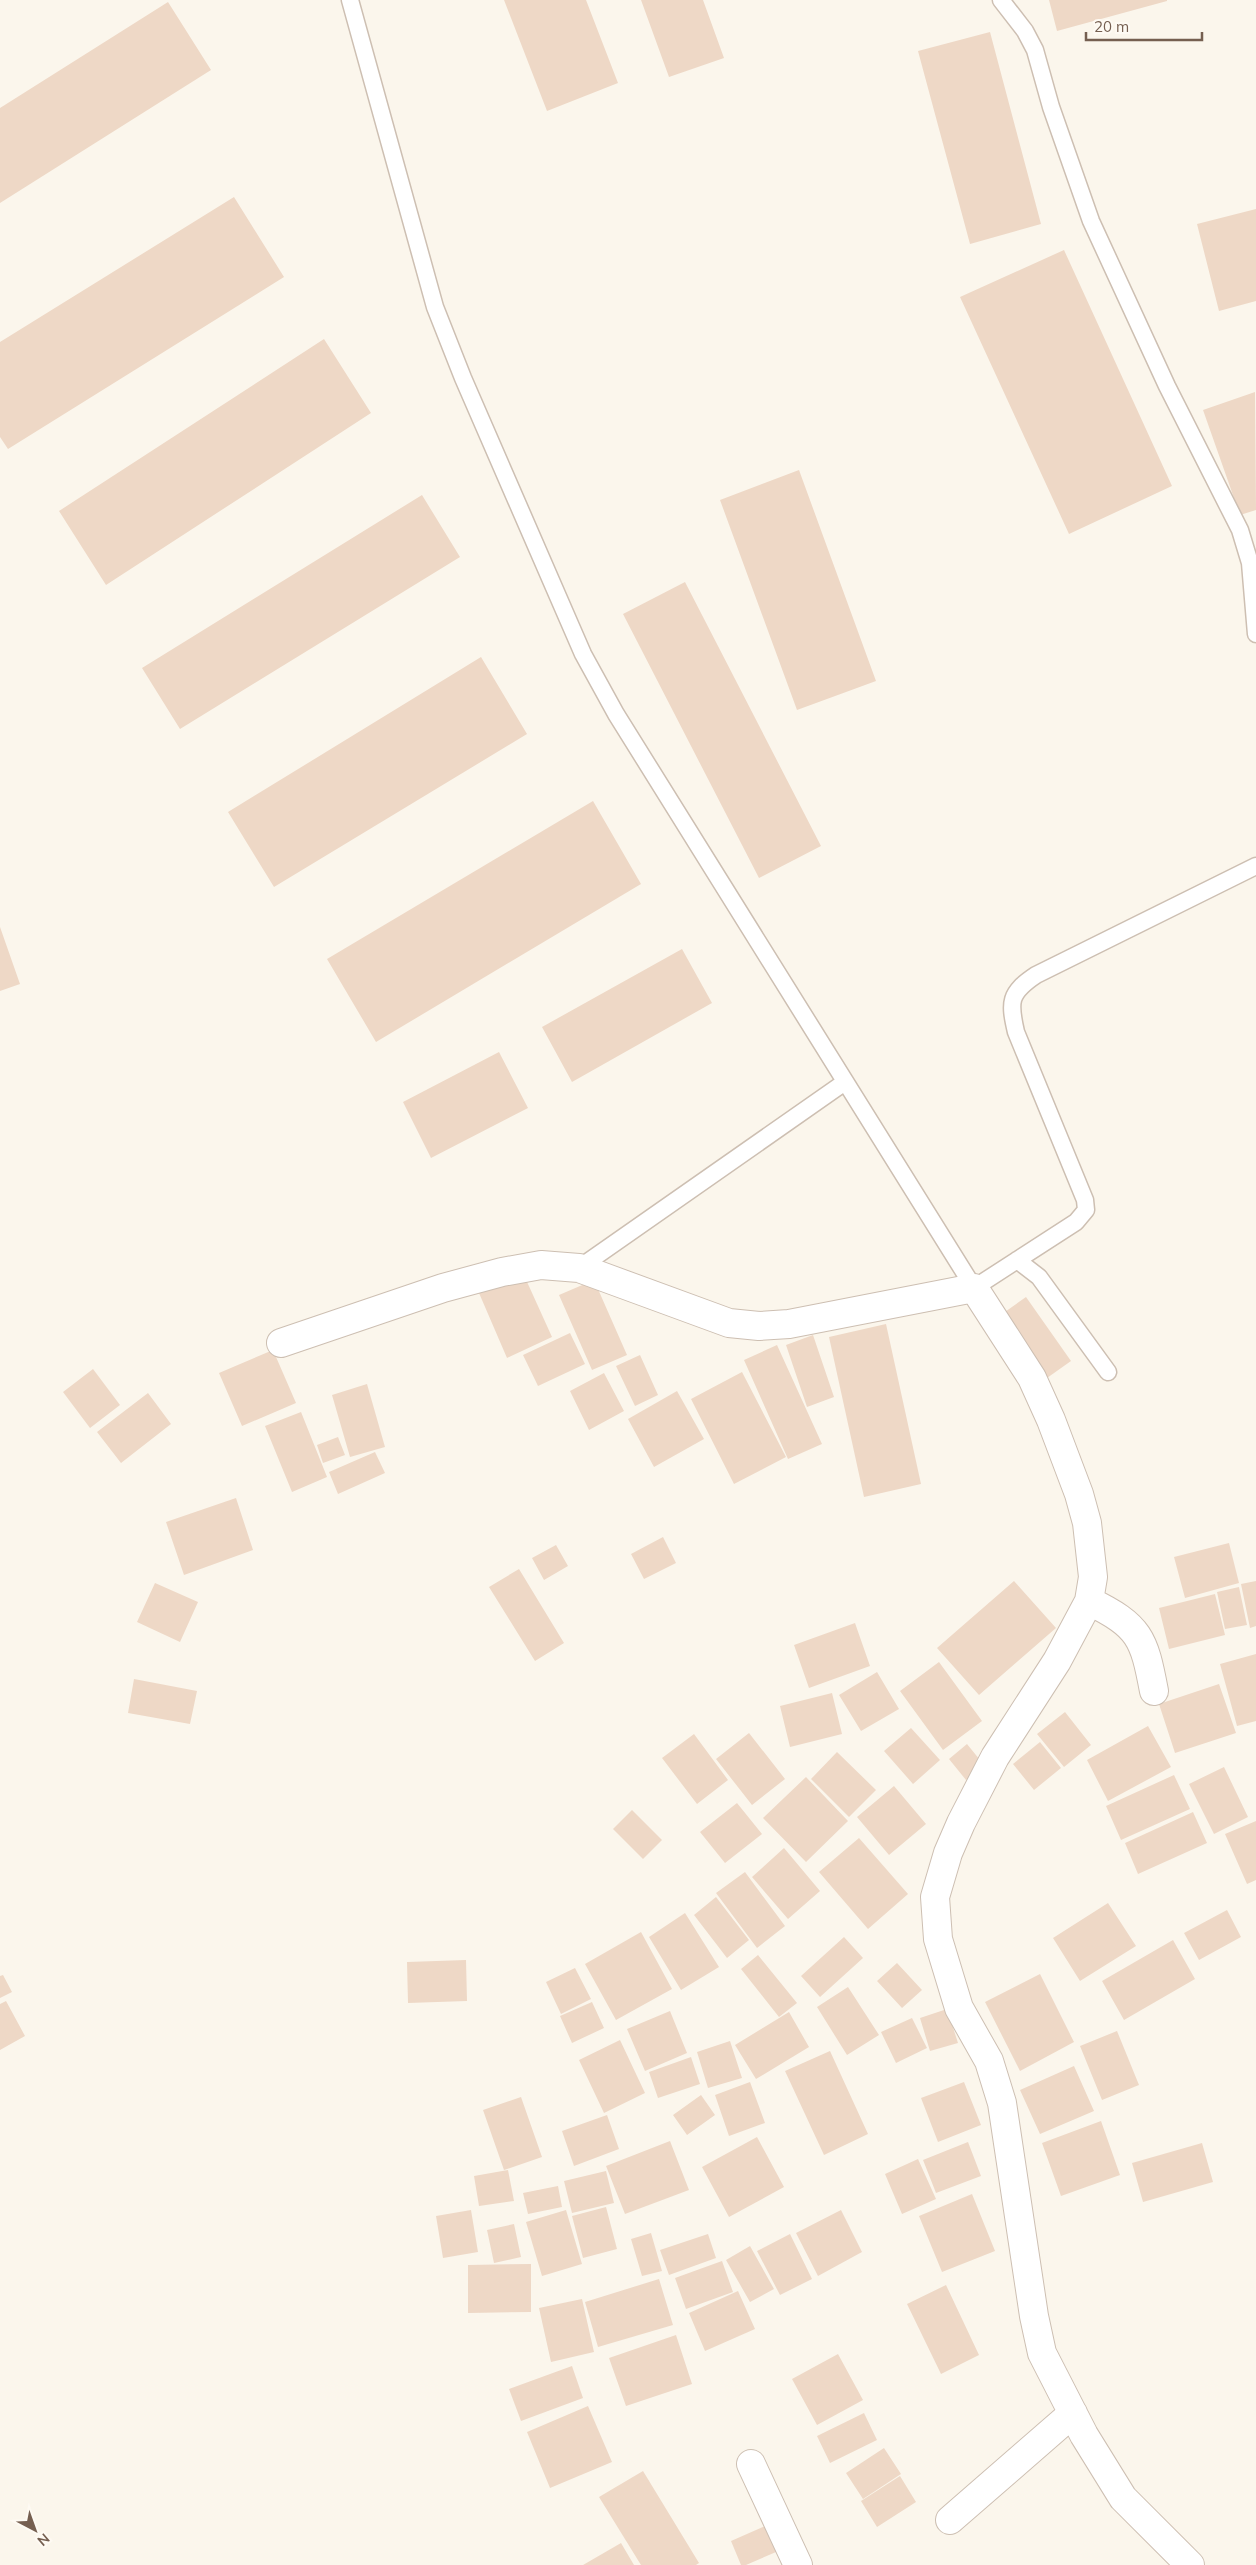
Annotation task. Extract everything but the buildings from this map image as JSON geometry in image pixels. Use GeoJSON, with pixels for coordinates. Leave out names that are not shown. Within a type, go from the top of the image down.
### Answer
{"type":"FeatureCollection","features":[{"type":"Feature","properties":{"kind":"street"},"geometry":{"type":"LineString","coordinates":[[281,1344],[442,1288],[502,1272],[541,1265],[579,1268],[729,1323],[759,1326],[789,1324],[974,1288],[1032,1378],[1051,1420],[1079,1494],[1092,1550],[1093,1577],[1089,1601],[1057,1661],[995,1757],[961,1823],[948,1853],[935,1897],[938,1939],[943,1961],[959,2008],[989,2062],[1002,2103],[1034,2316],[1042,2353],[1096,2456],[1123,2498],[1190,2565]]}},
{"type":"Feature","properties":{"kind":"street"},"geometry":{"type":"LineString","coordinates":[[1089,1601],[1112,1612],[1138,1636],[1146,1650],[1154,1691]]}},
{"type":"Feature","properties":{"kind":"street"},"geometry":{"type":"LineString","coordinates":[[950,2520],[1073,2413]]}},
{"type":"Feature","properties":{"kind":"street"},"geometry":{"type":"LineString","coordinates":[[751,2464],[798,2565]]}},
{"type":"Feature","properties":{"kind":"lane"},"geometry":{"type":"LineString","coordinates":[[350,0],[435,307],[463,378],[583,654],[621,722],[974,1288],[1081,1218],[1087,1206],[1016,1032],[1010,1007],[1019,988],[1036,976],[1256,866]]}},
{"type":"Feature","properties":{"kind":"lane"},"geometry":{"type":"LineString","coordinates":[[1001,0],[1025,31],[1035,50],[1042,68],[1051,107],[1091,221],[1168,386],[1243,538],[1251,570],[1256,634]]}},
{"type":"Feature","properties":{"kind":"lane"},"geometry":{"type":"LineString","coordinates":[[579,1268],[845,1082]]}},
{"type":"Feature","properties":{"kind":"lane"},"geometry":{"type":"LineString","coordinates":[[1017,1260],[1039,1277],[1108,1372]]}}]}
